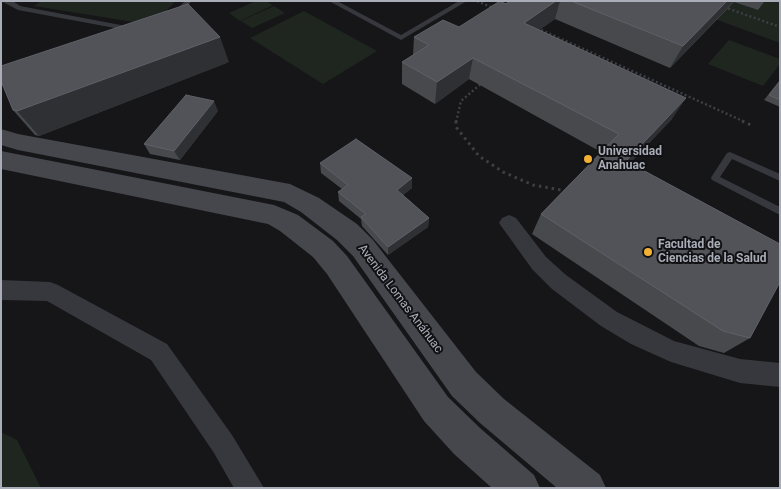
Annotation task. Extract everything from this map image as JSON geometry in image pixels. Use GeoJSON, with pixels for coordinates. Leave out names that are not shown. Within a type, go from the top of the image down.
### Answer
{"type":"FeatureCollection","features":[{"type":"Feature","properties":{"kind":"main road","name":"Avenida Lomas Anáhuac"},"geometry":{"type":"LineString","coordinates":[[1,137],[18,142],[290,194],[310,205],[347,232],[363,248],[464,384],[492,411],[587,488]]}},
{"type":"Feature","properties":{"kind":"main road"},"geometry":{"type":"LineString","coordinates":[[1,160],[274,214],[289,223],[323,249],[337,265],[436,408],[467,442],[522,488]]}},
{"type":"Feature","properties":{"kind":"street"},"geometry":{"type":"LineString","coordinates":[[509,223],[533,256],[559,282],[582,301],[616,323],[671,350],[705,362],[740,370],[780,375]]}},
{"type":"Feature","properties":{"kind":"street"},"geometry":{"type":"LineString","coordinates":[[1,290],[50,292],[159,352],[223,444],[250,488]]}},
{"type":"Feature","properties":{"kind":"lane"},"geometry":{"type":"LineString","coordinates":[[168,22],[189,1]]}},
{"type":"Feature","properties":{"kind":"lane"},"geometry":{"type":"LineString","coordinates":[[332,1],[401,38],[464,1]]}},
{"type":"Feature","properties":{"kind":"lane"},"geometry":{"type":"LineString","coordinates":[[1,6],[6,2],[18,8],[138,31]]}},
{"type":"Feature","properties":{"kind":"lane"},"geometry":{"type":"LineString","coordinates":[[780,178],[730,155],[715,178],[780,211]]}},
{"type":"Feature","properties":{"kind":"path"},"geometry":{"type":"LineString","coordinates":[[477,1],[494,9]]}},
{"type":"Feature","properties":{"kind":"path"},"geometry":{"type":"LineString","coordinates":[[716,4],[780,27]]}},
{"type":"Feature","properties":{"kind":"path"},"geometry":{"type":"LineString","coordinates":[[534,27],[751,125]]}},
{"type":"Feature","properties":{"kind":"path"},"geometry":{"type":"LineString","coordinates":[[543,40],[550,34]]}},
{"type":"Feature","properties":{"kind":"path"},"geometry":{"type":"LineString","coordinates":[[488,78],[461,101],[456,127],[462,136],[479,156],[503,172],[533,185],[572,192]]}},
{"type":"Feature","properties":{"kind":"shaded area"},"geometry":{"type":"Polygon","coordinates":[[[41,1],[176,1],[152,25],[34,6],[41,1]]]}},
{"type":"Feature","properties":{"kind":"shaded area"},"geometry":{"type":"Polygon","coordinates":[[[256,1],[266,1],[273,5],[240,21],[229,13],[256,1]]]}},
{"type":"Feature","properties":{"kind":"shaded area"},"geometry":{"type":"Polygon","coordinates":[[[666,1],[732,1],[758,10],[765,1],[780,1],[780,43],[666,1]]]}},
{"type":"Feature","properties":{"kind":"shaded area"},"geometry":{"type":"Polygon","coordinates":[[[274,6],[285,13],[252,28],[241,21],[274,6]]]}},
{"type":"Feature","properties":{"kind":"shaded area"},"geometry":{"type":"Polygon","coordinates":[[[304,11],[377,51],[323,84],[250,38],[304,11]]]}},
{"type":"Feature","properties":{"kind":"shaded area"},"geometry":{"type":"Polygon","coordinates":[[[729,40],[780,59],[780,64],[763,86],[708,64],[729,40]]]}},
{"type":"Feature","properties":{"kind":"shaded area"},"geometry":{"type":"Polygon","coordinates":[[[1,432],[17,440],[41,488],[1,488],[1,432]]]}},
{"type":"Feature","properties":{"kind":"building"},"geometry":{"type":"Polygon","coordinates":[[[500,1],[506,4],[510,1],[556,1],[524,23],[686,98],[626,161],[780,244],[780,282],[750,338],[723,331],[541,214],[619,134],[473,58],[437,82],[402,62],[429,45],[414,37],[443,20],[459,27],[500,1]]]}},
{"type":"Feature","properties":{"kind":"building"},"geometry":{"type":"Polygon","coordinates":[[[571,1],[727,1],[683,46],[571,1]]]}},
{"type":"Feature","properties":{"kind":"building"},"geometry":{"type":"Polygon","coordinates":[[[188,4],[220,37],[17,111],[13,110],[1,81],[1,66],[188,4]]]}},
{"type":"Feature","properties":{"kind":"building"},"geometry":{"type":"Polygon","coordinates":[[[780,81],[780,100],[769,95],[780,81]]]}},
{"type":"Feature","properties":{"kind":"building"},"geometry":{"type":"Polygon","coordinates":[[[186,95],[214,101],[174,151],[144,144],[186,95]]]}},
{"type":"Feature","properties":{"kind":"building"},"geometry":{"type":"Polygon","coordinates":[[[356,139],[412,178],[397,190],[429,218],[388,247],[361,217],[366,214],[338,192],[348,185],[320,163],[356,139]]]}},
{"type":"Feature","properties":{"kind":"place","name":"Universidad Anahuac"},"geometry":{"type":"Point","coordinates":[588,159]}},
{"type":"Feature","properties":{"kind":"place","name":"Facultad de Ciencias de la Salud"},"geometry":{"type":"Point","coordinates":[648,252]}}]}
